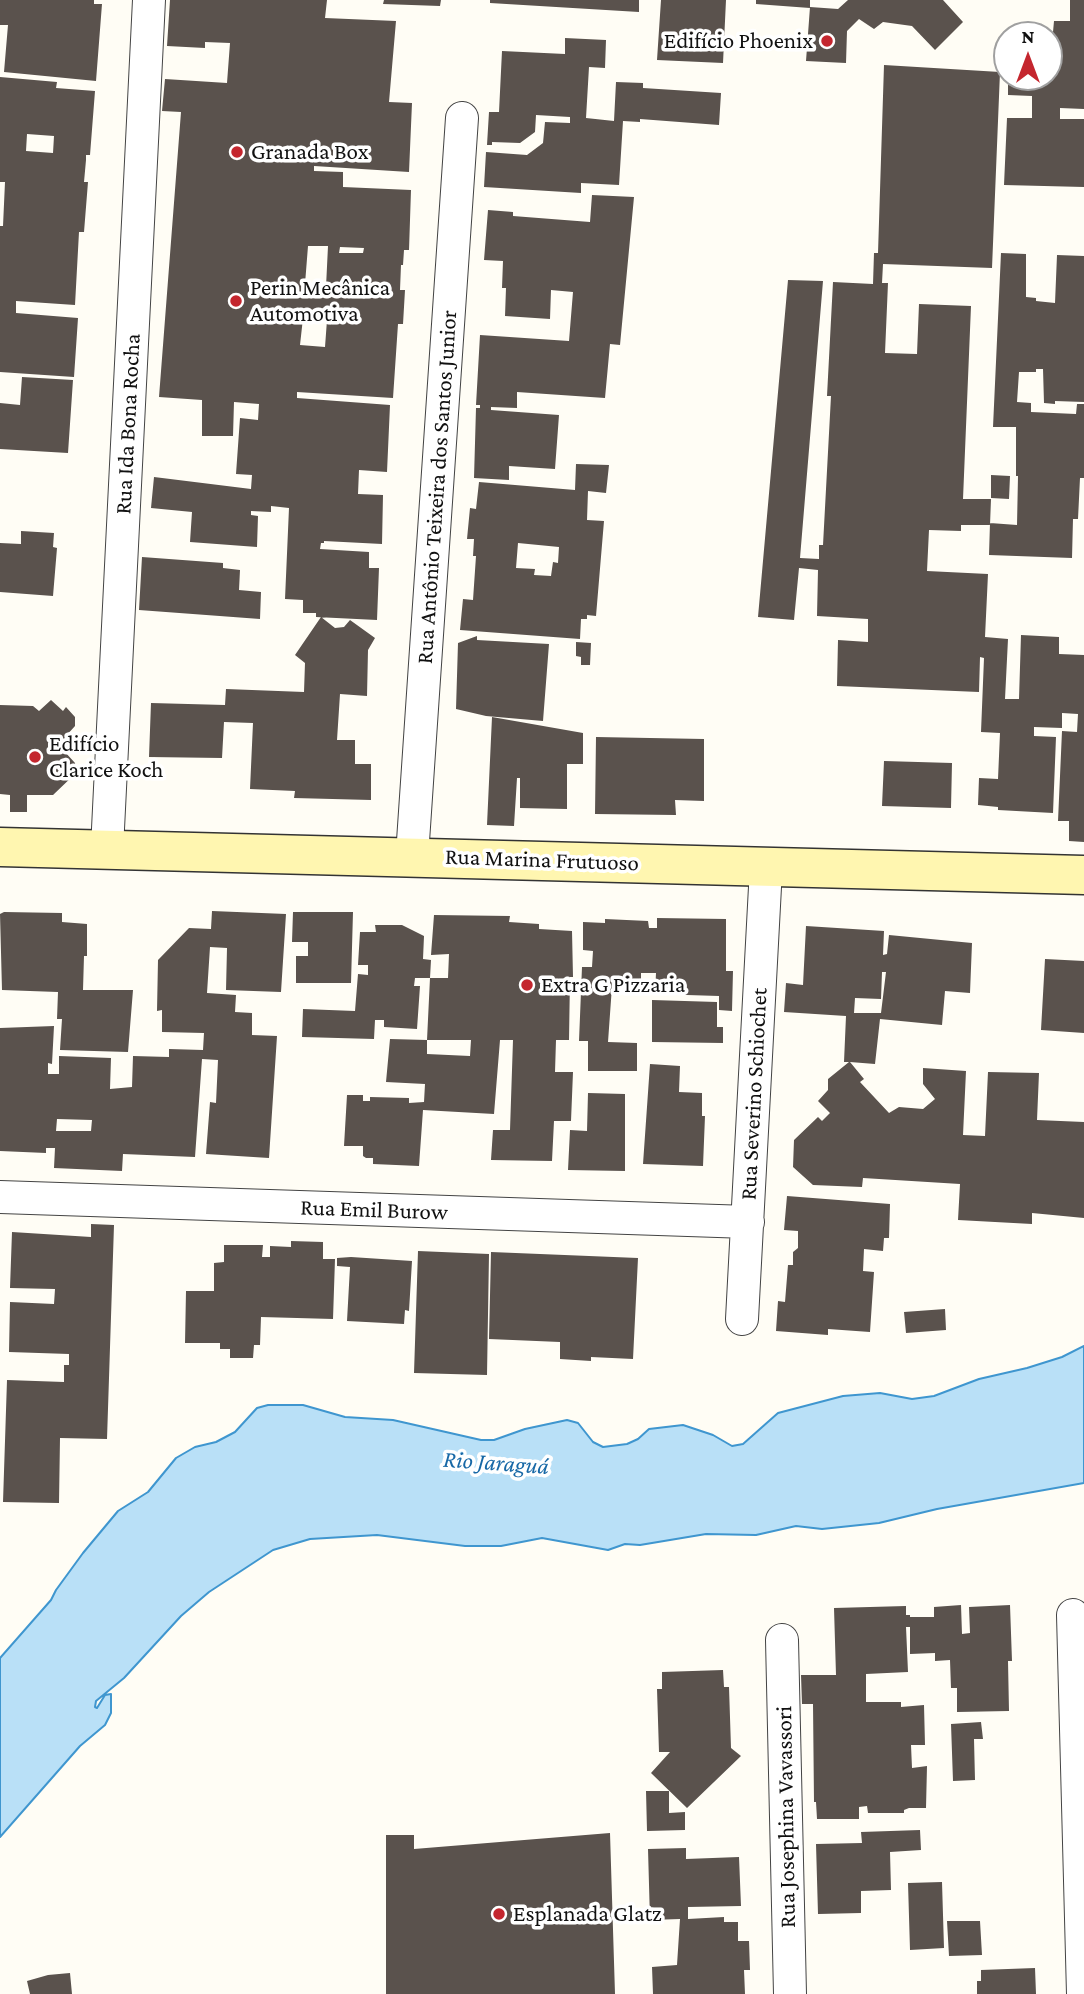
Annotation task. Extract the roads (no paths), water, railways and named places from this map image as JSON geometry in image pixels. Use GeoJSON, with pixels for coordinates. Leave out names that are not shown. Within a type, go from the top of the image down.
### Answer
{"type":"FeatureCollection","features":[{"type":"Feature","properties":{"kind":"street","name":"Rua Ida Bona Rocha"},"geometry":{"type":"LineString","coordinates":[[107,849],[149,0]]}},
{"type":"Feature","properties":{"kind":"street","name":"Rua Antônio Teixeira dos Santos Junior"},"geometry":{"type":"LineString","coordinates":[[412,856],[462,118]]}},
{"type":"Feature","properties":{"kind":"street","name":"Rua Marina Frutuoso"},"geometry":{"type":"LineString","coordinates":[[0,847],[1084,875]]}},
{"type":"Feature","properties":{"kind":"street","name":"Rua Severino Schiochet"},"geometry":{"type":"LineString","coordinates":[[742,1319],[766,868]]}},
{"type":"Feature","properties":{"kind":"street","name":"Rua Emil Burow"},"geometry":{"type":"LineString","coordinates":[[0,1197],[748,1222]]}},
{"type":"Feature","properties":{"kind":"street"},"geometry":{"type":"LineString","coordinates":[[1073,1615],[1083,1994]]}},
{"type":"Feature","properties":{"kind":"street","name":"Rua Josephina Vavassori"},"geometry":{"type":"LineString","coordinates":[[782,1640],[790,1994]]}},
{"type":"Feature","properties":{"kind":"water","name":"Rio Jaraguá"},"geometry":{"type":"Polygon","coordinates":[[[1084,1346],[1084,1483],[937,1509],[879,1523],[822,1529],[796,1526],[756,1535],[706,1534],[640,1545],[625,1544],[608,1550],[542,1538],[501,1546],[465,1546],[377,1535],[310,1539],[273,1550],[209,1592],[181,1616],[124,1678],[96,1701],[97,1708],[105,1695],[111,1694],[111,1713],[105,1725],[80,1746],[0,1837],[0,1658],[51,1600],[83,1553],[118,1511],[148,1492],[176,1458],[195,1447],[216,1442],[235,1432],[257,1408],[268,1405],[303,1405],[345,1417],[393,1420],[481,1440],[494,1440],[525,1429],[567,1420],[578,1423],[593,1442],[603,1447],[627,1444],[649,1429],[683,1425],[713,1435],[732,1446],[743,1444],[778,1413],[843,1396],[880,1393],[912,1399],[934,1396],[979,1379],[1062,1357],[1084,1346]]]}},
{"type":"Feature","properties":{"kind":"place","name":"Edifício Phoenix"},"geometry":{"type":"Point","coordinates":[827,41]}},
{"type":"Feature","properties":{"kind":"place","name":"Granada Box"},"geometry":{"type":"Point","coordinates":[237,152]}},
{"type":"Feature","properties":{"kind":"place","name":"Perin Mecânica Automotiva"},"geometry":{"type":"Point","coordinates":[236,301]}},
{"type":"Feature","properties":{"kind":"place","name":"Edifício Clarice Koch"},"geometry":{"type":"Point","coordinates":[35,757]}},
{"type":"Feature","properties":{"kind":"place","name":"Extra G Pizzaria"},"geometry":{"type":"Point","coordinates":[527,985]}},
{"type":"Feature","properties":{"kind":"place","name":"Esplanada Glatz"},"geometry":{"type":"Point","coordinates":[499,1914]}}]}
